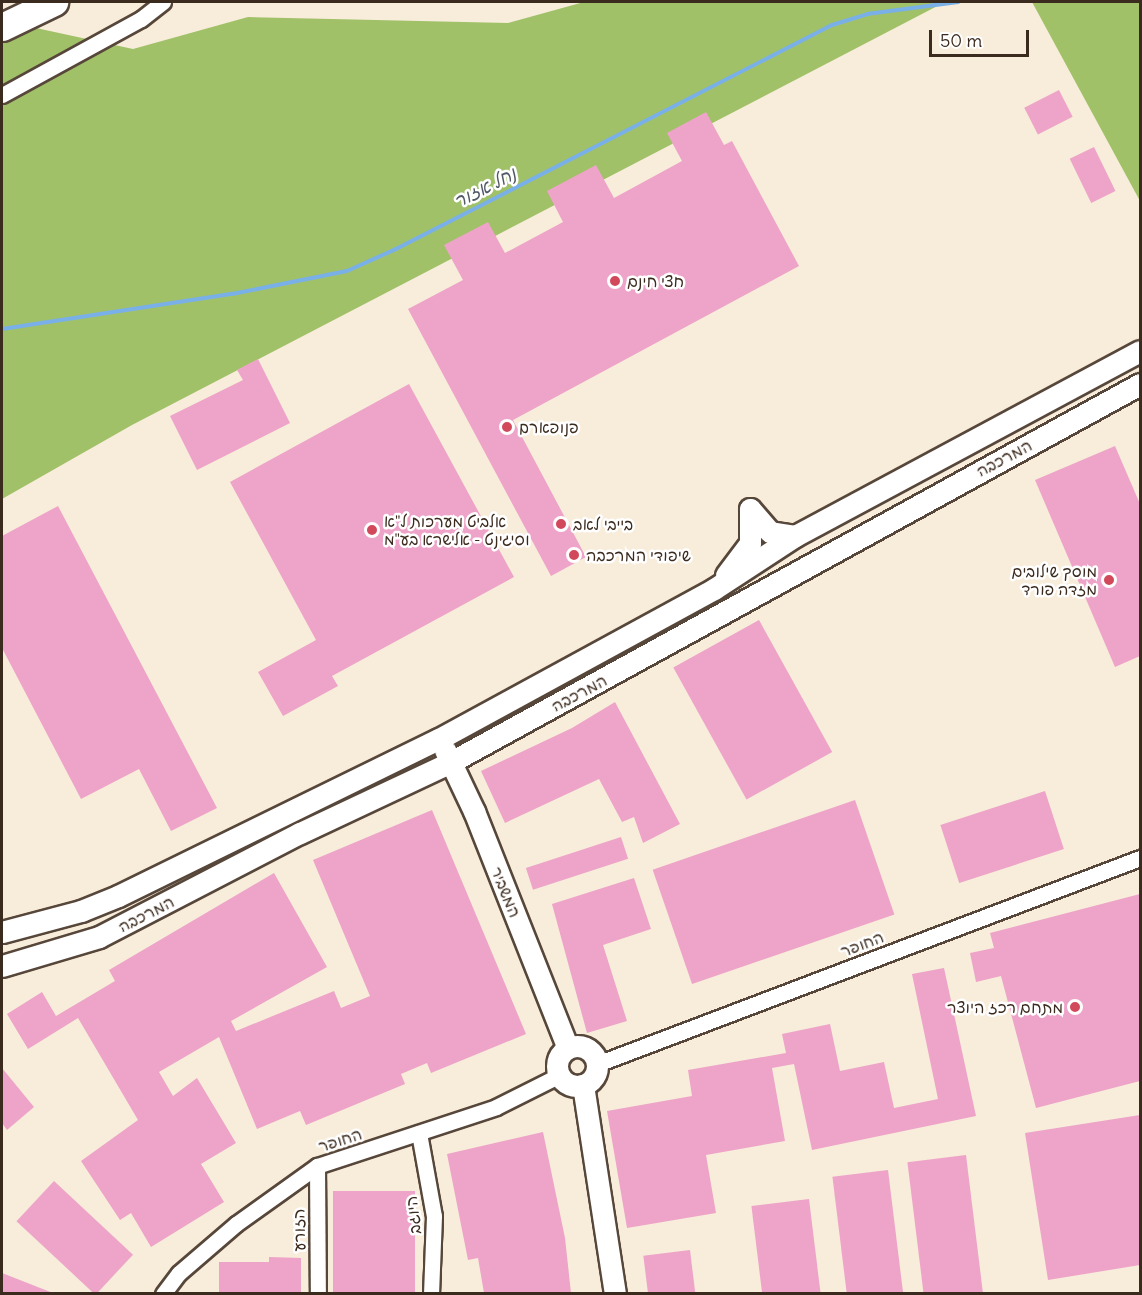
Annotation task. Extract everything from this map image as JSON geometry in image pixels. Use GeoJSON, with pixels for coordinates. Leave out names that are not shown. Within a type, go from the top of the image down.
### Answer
{"type":"FeatureCollection","features":[{"type":"Feature","properties":{"kind":"highway"},"geometry":{"type":"LineString","coordinates":[[2,27],[54,2]]}},
{"type":"Feature","properties":{"kind":"street"},"geometry":{"type":"LineString","coordinates":[[2,95],[141,19],[163,2]]}},
{"type":"Feature","properties":{"kind":"street","name":"המרכבה"},"geometry":{"type":"LineString","coordinates":[[2,932],[81,911],[118,896],[439,739],[714,589],[795,536],[1140,351]]}},
{"type":"Feature","properties":{"kind":"street","name":"המרכבה"},"geometry":{"type":"LineString","coordinates":[[2,966],[99,937],[300,832],[451,762],[1140,384]]}},
{"type":"Feature","properties":{"kind":"street"},"geometry":{"type":"LineString","coordinates":[[714,589],[750,543],[750,509],[770,532],[795,536]]}},
{"type":"Feature","properties":{"kind":"street","name":"המשביר"},"geometry":{"type":"LineString","coordinates":[[439,739],[451,762],[568,1048]]}},
{"type":"Feature","properties":{"kind":"street","name":"החופר"},"geometry":{"type":"LineString","coordinates":[[597,1064],[1140,858]]}},
{"type":"Feature","properties":{"kind":"street"},"geometry":{"type":"LineString","coordinates":[[568,1048],[586,1048],[597,1064],[594,1077],[583,1085],[570,1084],[560,1075],[559,1057],[568,1048]]}},
{"type":"Feature","properties":{"kind":"street","name":"החופר"},"geometry":{"type":"LineString","coordinates":[[163,1293],[179,1273],[237,1224],[316,1166],[496,1107],[560,1075]]}},
{"type":"Feature","properties":{"kind":"street"},"geometry":{"type":"LineString","coordinates":[[583,1085],[615,1293]]}},
{"type":"Feature","properties":{"kind":"street","name":"היוגב"},"geometry":{"type":"LineString","coordinates":[[419,1133],[434,1216],[431,1293]]}},
{"type":"Feature","properties":{"kind":"street","name":"הזורע"},"geometry":{"type":"LineString","coordinates":[[316,1166],[318,1293]]}},
{"type":"Feature","properties":{"kind":"green space"},"geometry":{"type":"Polygon","coordinates":[[[584,2],[945,2],[132,425],[2,499],[2,42],[36,28],[133,49],[248,17],[508,23],[584,2]]]}},
{"type":"Feature","properties":{"kind":"green space"},"geometry":{"type":"Polygon","coordinates":[[[1032,2],[1140,2],[1140,201],[1032,2]]]}},
{"type":"Feature","properties":{"kind":"building"},"geometry":{"type":"Polygon","coordinates":[[[1059,90],[1073,117],[1038,134],[1024,108],[1059,90]]]}},
{"type":"Feature","properties":{"kind":"building"},"geometry":{"type":"Polygon","coordinates":[[[706,112],[724,145],[732,141],[799,266],[513,420],[586,557],[551,576],[408,309],[463,280],[444,245],[488,222],[505,253],[563,222],[547,191],[596,165],[614,198],[682,161],[667,133],[706,112]]]}},
{"type":"Feature","properties":{"kind":"building"},"geometry":{"type":"Polygon","coordinates":[[[1094,147],[1115,191],[1091,203],[1070,159],[1094,147]]]}},
{"type":"Feature","properties":{"kind":"building"},"geometry":{"type":"Polygon","coordinates":[[[258,359],[290,423],[197,470],[170,416],[243,380],[237,370],[258,359]]]}},
{"type":"Feature","properties":{"kind":"building","name":"אלביט מערכות ל\"א וסיגינט - אלישרא בע\"מ"},"geometry":{"type":"Polygon","coordinates":[[[409,384],[514,577],[332,676],[338,686],[283,716],[258,672],[316,640],[230,482],[409,384]]]}},
{"type":"Feature","properties":{"kind":"building","name":"מוסך שילובים מזדה פורד"},"geometry":{"type":"Polygon","coordinates":[[[1115,446],[1140,504],[1140,656],[1115,667],[1035,480],[1115,446]]]}},
{"type":"Feature","properties":{"kind":"building"},"geometry":{"type":"Polygon","coordinates":[[[58,506],[217,808],[171,831],[139,769],[81,799],[2,648],[2,536],[58,506]]]}},
{"type":"Feature","properties":{"kind":"building"},"geometry":{"type":"Polygon","coordinates":[[[759,620],[832,752],[746,800],[673,668],[759,620]]]}},
{"type":"Feature","properties":{"kind":"building"},"geometry":{"type":"Polygon","coordinates":[[[615,702],[680,824],[643,843],[634,817],[622,822],[599,779],[505,823],[481,771],[572,728],[615,702]]]}},
{"type":"Feature","properties":{"kind":"building"},"geometry":{"type":"Polygon","coordinates":[[[1045,791],[1064,849],[959,883],[940,825],[1045,791]]]}},
{"type":"Feature","properties":{"kind":"building"},"geometry":{"type":"Polygon","coordinates":[[[855,800],[894,914],[692,984],[653,870],[855,800]]]}},
{"type":"Feature","properties":{"kind":"building"},"geometry":{"type":"Polygon","coordinates":[[[432,810],[526,1034],[431,1073],[427,1063],[401,1074],[405,1084],[306,1125],[300,1111],[257,1129],[219,1037],[159,1072],[173,1096],[197,1078],[236,1143],[201,1164],[224,1202],[151,1247],[131,1213],[120,1220],[81,1161],[138,1120],[78,1018],[28,1049],[7,1014],[42,992],[56,1016],[115,981],[109,970],[274,873],[327,967],[231,1021],[236,1031],[334,991],[341,1008],[370,996],[313,860],[432,810]]]}},
{"type":"Feature","properties":{"kind":"building"},"geometry":{"type":"Polygon","coordinates":[[[621,837],[628,859],[533,890],[526,868],[621,837]]]}},
{"type":"Feature","properties":{"kind":"building"},"geometry":{"type":"Polygon","coordinates":[[[634,878],[651,929],[603,945],[627,1021],[587,1033],[552,904],[634,878]]]}},
{"type":"Feature","properties":{"kind":"building","name":"מתחם רכז היוצר"},"geometry":{"type":"Polygon","coordinates":[[[1140,894],[1140,1081],[1036,1108],[1001,976],[976,982],[970,953],[994,948],[990,933],[1140,894]]]}},
{"type":"Feature","properties":{"kind":"building"},"geometry":{"type":"Polygon","coordinates":[[[944,968],[976,1116],[812,1150],[794,1064],[772,1068],[785,1141],[706,1155],[716,1213],[627,1228],[607,1111],[692,1096],[688,1070],[786,1053],[782,1034],[830,1024],[840,1071],[884,1062],[894,1108],[938,1099],[912,974],[944,968]]]}},
{"type":"Feature","properties":{"kind":"building"},"geometry":{"type":"Polygon","coordinates":[[[2,1068],[34,1107],[7,1130],[2,1123],[2,1068]]]}},
{"type":"Feature","properties":{"kind":"building"},"geometry":{"type":"Polygon","coordinates":[[[1140,1115],[1140,1265],[1048,1280],[1025,1133],[1140,1115]]]}},
{"type":"Feature","properties":{"kind":"building"},"geometry":{"type":"Polygon","coordinates":[[[543,1132],[565,1238],[571,1293],[484,1293],[478,1258],[468,1260],[447,1154],[543,1132]]]}},
{"type":"Feature","properties":{"kind":"building"},"geometry":{"type":"Polygon","coordinates":[[[966,1155],[983,1292],[924,1294],[907,1162],[966,1155]]]}},
{"type":"Feature","properties":{"kind":"building"},"geometry":{"type":"Polygon","coordinates":[[[888,1170],[903,1293],[847,1294],[832,1177],[888,1170]]]}},
{"type":"Feature","properties":{"kind":"building"},"geometry":{"type":"Polygon","coordinates":[[[54,1181],[133,1255],[95,1294],[16,1221],[54,1181]]]}},
{"type":"Feature","properties":{"kind":"building"},"geometry":{"type":"Polygon","coordinates":[[[333,1191],[415,1191],[415,1293],[333,1293],[333,1191]]]}},
{"type":"Feature","properties":{"kind":"building"},"geometry":{"type":"Polygon","coordinates":[[[809,1199],[821,1293],[762,1294],[751,1206],[809,1199]]]}},
{"type":"Feature","properties":{"kind":"building"},"geometry":{"type":"Polygon","coordinates":[[[690,1250],[695,1293],[648,1294],[643,1256],[690,1250]]]}},
{"type":"Feature","properties":{"kind":"building"},"geometry":{"type":"Polygon","coordinates":[[[269,1257],[301,1258],[301,1293],[219,1293],[219,1262],[269,1262],[269,1257]]]}},
{"type":"Feature","properties":{"kind":"building"},"geometry":{"type":"Polygon","coordinates":[[[2,1273],[53,1293],[2,1293],[2,1273]]]}},
{"type":"Feature","properties":{"kind":"waterway","name":"נחל אזור"},"geometry":{"type":"LineString","coordinates":[[2,329],[232,294],[347,271],[396,249],[832,25],[867,14],[958,2]]}},
{"type":"Feature","properties":{"kind":"place","name":"חצי חינם"},"geometry":{"type":"Point","coordinates":[615,281]}},
{"type":"Feature","properties":{"kind":"place","name":"פנופארם"},"geometry":{"type":"Point","coordinates":[507,427]}},
{"type":"Feature","properties":{"kind":"place","name":"בייבי לאב"},"geometry":{"type":"Point","coordinates":[561,524]}},
{"type":"Feature","properties":{"kind":"place","name":"אלביט מערכות ל\"א וסיגינט - אלישרא בע\"מ"},"geometry":{"type":"Point","coordinates":[372,530]}},
{"type":"Feature","properties":{"kind":"place","name":"שיפודי המרכבה"},"geometry":{"type":"Point","coordinates":[574,555]}},
{"type":"Feature","properties":{"kind":"place","name":"מוסך שילובים מזדה פורד"},"geometry":{"type":"Point","coordinates":[1109,580]}},
{"type":"Feature","properties":{"kind":"place","name":"מתחם רכז היוצר"},"geometry":{"type":"Point","coordinates":[1075,1007]}}]}
